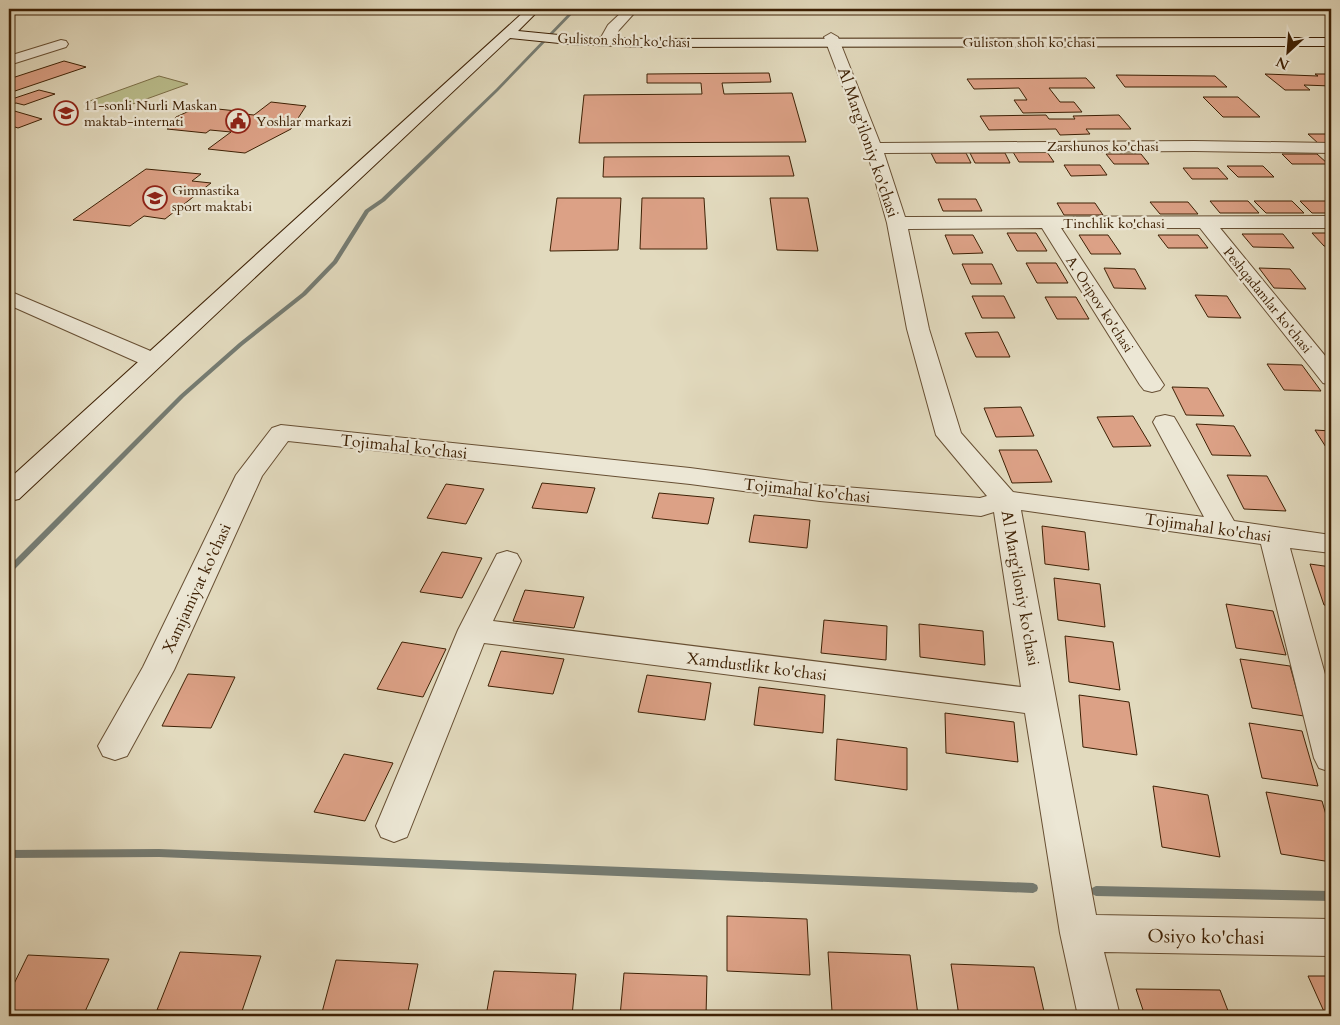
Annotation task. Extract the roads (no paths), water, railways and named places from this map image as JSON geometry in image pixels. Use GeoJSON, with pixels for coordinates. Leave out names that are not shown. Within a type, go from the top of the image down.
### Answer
{"type":"FeatureCollection","features":[{"type":"Feature","properties":{"kind":"street"},"geometry":{"type":"LineString","coordinates":[[9,493],[152,360],[515,34],[534,9]]}},
{"type":"Feature","properties":{"kind":"street"},"geometry":{"type":"LineString","coordinates":[[607,38],[613,28],[632,9]]}},
{"type":"Feature","properties":{"kind":"street","name":"Guliston shoh ko'chasi"},"geometry":{"type":"LineString","coordinates":[[515,34],[549,36],[569,40],[607,38],[1331,42]]}},
{"type":"Feature","properties":{"kind":"street","name":"Guliston shoh ko'chasi"},"geometry":{"type":"LineString","coordinates":[[833,40],[1331,34]]}},
{"type":"Feature","properties":{"kind":"street","name":"Al Marg'iloniy ko'chasi"},"geometry":{"type":"LineString","coordinates":[[833,40],[874,148],[897,223],[918,329],[949,435],[1005,499],[1080,933],[1099,1016]]}},
{"type":"Feature","properties":{"kind":"street"},"geometry":{"type":"LineString","coordinates":[[9,61],[61,44]]}},
{"type":"Feature","properties":{"kind":"street","name":"Zarshunos ko'chasi"},"geometry":{"type":"LineString","coordinates":[[874,148],[1194,146],[1331,148]]}},
{"type":"Feature","properties":{"kind":"street","name":"Peshqadamlar ko'chasi"},"geometry":{"type":"LineString","coordinates":[[1205,222],[1331,378]]}},
{"type":"Feature","properties":{"kind":"street","name":"Tinchlik ko'chasi"},"geometry":{"type":"LineString","coordinates":[[897,223],[1331,222]]}},
{"type":"Feature","properties":{"kind":"street","name":"A. Oripov ko'chasi"},"geometry":{"type":"LineString","coordinates":[[1048,223],[1152,385]]}},
{"type":"Feature","properties":{"kind":"street"},"geometry":{"type":"LineString","coordinates":[[9,297],[152,360]]}},
{"type":"Feature","properties":{"kind":"street"},"geometry":{"type":"LineString","coordinates":[[1165,422],[1224,529]]}},
{"type":"Feature","properties":{"kind":"street","name":"Tojimahal ko'chasi"},"geometry":{"type":"LineString","coordinates":[[281,433],[690,476],[820,493],[981,507],[1005,499],[1331,544]]}},
{"type":"Feature","properties":{"kind":"street","name":"Xamjamiyat ko'chasi"},"geometry":{"type":"LineString","coordinates":[[115,746],[158,670],[249,475],[281,433]]}},
{"type":"Feature","properties":{"kind":"street"},"geometry":{"type":"LineString","coordinates":[[1274,536],[1331,758]]}},
{"type":"Feature","properties":{"kind":"street"},"geometry":{"type":"LineString","coordinates":[[394,826],[473,630],[507,561]]}},
{"type":"Feature","properties":{"kind":"street","name":"Xamdustlikt ko'chasi"},"geometry":{"type":"LineString","coordinates":[[473,630],[1040,702]]}},
{"type":"Feature","properties":{"kind":"street","name":"Osiyo ko'chasi"},"geometry":{"type":"LineString","coordinates":[[1080,933],[1331,938]]}},
{"type":"Feature","properties":{"kind":"waterway"},"geometry":{"type":"LineString","coordinates":[[9,570],[182,396],[241,344],[304,294],[335,262],[367,211],[383,200],[497,90],[575,9]]}},
{"type":"Feature","properties":{"kind":"waterway"},"geometry":{"type":"LineString","coordinates":[[9,854],[159,853],[1033,888]]}},
{"type":"Feature","properties":{"kind":"waterway"},"geometry":{"type":"LineString","coordinates":[[1096,891],[1331,896]]}},
{"type":"Feature","properties":{"kind":"place","name":"11-sonli Nurli Maskan maktab-internati"},"geometry":{"type":"Point","coordinates":[66,113]}},
{"type":"Feature","properties":{"kind":"place","name":"Yoshlar markazi"},"geometry":{"type":"Point","coordinates":[238,121]}},
{"type":"Feature","properties":{"kind":"place","name":"Gimnastika sport maktabi"},"geometry":{"type":"Point","coordinates":[155,198]}}]}
